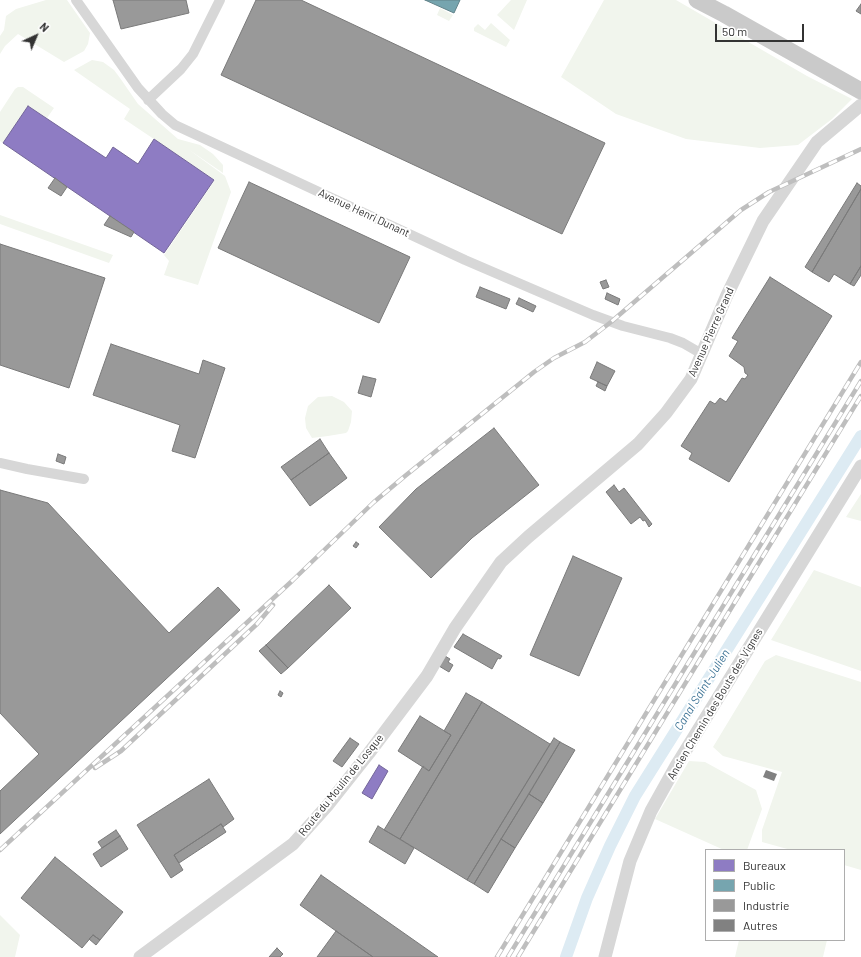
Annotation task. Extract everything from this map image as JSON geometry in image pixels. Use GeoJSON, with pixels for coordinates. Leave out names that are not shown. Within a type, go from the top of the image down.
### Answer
{"type":"FeatureCollection","features":[{"type":"Feature","properties":{"kind":"main road"},"geometry":{"type":"LineString","coordinates":[[697,0],[854,87]]}},
{"type":"Feature","properties":{"kind":"main road"},"geometry":{"type":"LineString","coordinates":[[706,0],[724,14]]}},
{"type":"Feature","properties":{"kind":"street","name":"Avenue Henri Dunant"},"geometry":{"type":"LineString","coordinates":[[76,0],[138,88],[148,100],[175,125],[458,257],[580,310],[611,322],[670,338],[683,343],[702,354]]}},
{"type":"Feature","properties":{"kind":"street"},"geometry":{"type":"LineString","coordinates":[[148,100],[181,69],[193,54],[220,0]]}},
{"type":"Feature","properties":{"kind":"street","name":"Avenue Pierre Grand"},"geometry":{"type":"LineString","coordinates":[[455,628],[501,562],[528,536],[638,444],[666,414],[691,379],[727,295],[763,221],[817,142],[861,105]]}},
{"type":"Feature","properties":{"kind":"street"},"geometry":{"type":"LineString","coordinates":[[0,463],[84,479]]}},
{"type":"Feature","properties":{"kind":"street","name":"Ancien Chemin des Bouts des Vignes"},"geometry":{"type":"LineString","coordinates":[[606,957],[630,861],[651,811],[676,766],[861,466]]}},
{"type":"Feature","properties":{"kind":"street","name":"Route du Moulin de Losque"},"geometry":{"type":"LineString","coordinates":[[140,957],[293,844],[327,806],[427,676],[455,628]]}},
{"type":"Feature","properties":{"kind":"shaded area"},"geometry":{"type":"Polygon","coordinates":[[[46,0],[67,0],[90,33],[88,44],[84,51],[64,62],[18,34],[5,46],[0,54],[0,36],[4,30],[6,16],[16,9],[46,0]]]}},
{"type":"Feature","properties":{"kind":"shaded area"},"geometry":{"type":"Polygon","coordinates":[[[511,0],[527,0],[514,30],[497,15],[511,0]]]}},
{"type":"Feature","properties":{"kind":"shaded area"},"geometry":{"type":"Polygon","coordinates":[[[604,0],[676,0],[807,76],[852,99],[832,119],[798,145],[760,148],[686,139],[616,114],[561,77],[604,0]]]}},
{"type":"Feature","properties":{"kind":"shaded area"},"geometry":{"type":"Polygon","coordinates":[[[440,8],[453,15],[449,21],[437,15],[440,8]]]}},
{"type":"Feature","properties":{"kind":"shaded area"},"geometry":{"type":"Polygon","coordinates":[[[491,23],[510,40],[506,47],[474,31],[474,28],[478,24],[485,30],[491,23]]]}},
{"type":"Feature","properties":{"kind":"shaded area"},"geometry":{"type":"Polygon","coordinates":[[[92,60],[103,62],[114,70],[138,104],[178,139],[200,145],[213,154],[223,165],[223,173],[188,149],[225,176],[231,192],[198,285],[164,275],[169,261],[164,255],[215,180],[124,119],[130,109],[74,70],[92,60]]]}},
{"type":"Feature","properties":{"kind":"shaded area"},"geometry":{"type":"Polygon","coordinates":[[[18,87],[23,87],[54,108],[47,118],[28,106],[3,143],[0,141],[0,112],[15,89],[18,87]]]}},
{"type":"Feature","properties":{"kind":"shaded area"},"geometry":{"type":"Polygon","coordinates":[[[0,215],[113,255],[109,263],[0,224],[0,215]]]}},
{"type":"Feature","properties":{"kind":"shaded area"},"geometry":{"type":"Polygon","coordinates":[[[332,396],[344,402],[352,411],[348,431],[346,433],[312,438],[306,428],[305,418],[308,406],[318,397],[332,396]]]}},
{"type":"Feature","properties":{"kind":"shaded area"},"geometry":{"type":"Polygon","coordinates":[[[861,494],[861,521],[846,517],[861,494]]]}},
{"type":"Feature","properties":{"kind":"shaded area"},"geometry":{"type":"Polygon","coordinates":[[[814,570],[861,587],[861,671],[771,640],[814,570]]]}},
{"type":"Feature","properties":{"kind":"shaded area"},"geometry":{"type":"Polygon","coordinates":[[[776,655],[861,682],[861,870],[845,865],[845,849],[787,849],[762,842],[762,830],[782,772],[723,756],[713,747],[765,661],[776,655]]]}},
{"type":"Feature","properties":{"kind":"shaded area"},"geometry":{"type":"Polygon","coordinates":[[[689,761],[705,762],[756,790],[762,809],[747,849],[722,849],[655,819],[689,761]]]}},
{"type":"Feature","properties":{"kind":"shaded area"},"geometry":{"type":"Polygon","coordinates":[[[0,915],[20,935],[15,957],[0,957],[0,915]]]}},
{"type":"Feature","properties":{"kind":"shaded area"},"geometry":{"type":"Polygon","coordinates":[[[739,941],[827,941],[823,957],[735,957],[739,941]]]}},
{"type":"Feature","properties":{"kind":"building: Bureaux"},"geometry":{"type":"Polygon","coordinates":[[[28,106],[106,158],[113,147],[138,164],[154,139],[214,180],[164,253],[3,143],[28,106]]]}},
{"type":"Feature","properties":{"kind":"building: Bureaux"},"geometry":{"type":"Polygon","coordinates":[[[379,765],[388,771],[372,799],[362,793],[379,765]]]}},
{"type":"Feature","properties":{"kind":"building: Public"},"geometry":{"type":"Polygon","coordinates":[[[425,0],[460,0],[454,13],[425,0]]]}},
{"type":"Feature","properties":{"kind":"building: Industrie"},"geometry":{"type":"Polygon","coordinates":[[[113,0],[186,0],[189,13],[121,29],[113,0]]]}},
{"type":"Feature","properties":{"kind":"building: Industrie"},"geometry":{"type":"Polygon","coordinates":[[[256,0],[301,0],[605,143],[562,234],[221,75],[256,0]]]}},
{"type":"Feature","properties":{"kind":"building: Industrie"},"geometry":{"type":"Polygon","coordinates":[[[861,4],[861,14],[856,11],[861,4]]]}},
{"type":"Feature","properties":{"kind":"building: Industrie"},"geometry":{"type":"Polygon","coordinates":[[[55,178],[67,187],[61,196],[48,188],[55,178]]]}},
{"type":"Feature","properties":{"kind":"building: Industrie"},"geometry":{"type":"Polygon","coordinates":[[[249,182],[410,257],[379,323],[218,248],[249,182]]]}},
{"type":"Feature","properties":{"kind":"building: Industrie"},"geometry":{"type":"Polygon","coordinates":[[[857,183],[861,186],[861,189],[812,272],[805,267],[857,183]]]}},
{"type":"Feature","properties":{"kind":"building: Industrie"},"geometry":{"type":"Polygon","coordinates":[[[861,189],[861,266],[850,284],[834,274],[829,282],[812,272],[861,189]]]}},
{"type":"Feature","properties":{"kind":"building: Industrie"},"geometry":{"type":"Polygon","coordinates":[[[110,216],[134,232],[131,237],[104,225],[110,216]]]}},
{"type":"Feature","properties":{"kind":"building: Industrie"},"geometry":{"type":"Polygon","coordinates":[[[0,244],[105,278],[69,388],[0,365],[0,244]]]}},
{"type":"Feature","properties":{"kind":"building: Industrie"},"geometry":{"type":"Polygon","coordinates":[[[861,266],[861,275],[854,286],[850,284],[861,266]]]}},
{"type":"Feature","properties":{"kind":"building: Industrie"},"geometry":{"type":"Polygon","coordinates":[[[770,277],[832,316],[729,482],[689,459],[692,453],[681,446],[710,401],[715,404],[720,398],[726,402],[742,378],[745,379],[748,375],[745,373],[744,367],[729,356],[738,341],[732,338],[770,277]]]}},
{"type":"Feature","properties":{"kind":"building: Industrie"},"geometry":{"type":"Polygon","coordinates":[[[606,280],[609,287],[603,289],[600,282],[606,280]]]}},
{"type":"Feature","properties":{"kind":"building: Industrie"},"geometry":{"type":"Polygon","coordinates":[[[480,287],[510,299],[506,309],[476,297],[480,287]]]}},
{"type":"Feature","properties":{"kind":"building: Industrie"},"geometry":{"type":"Polygon","coordinates":[[[607,293],[620,299],[618,305],[605,299],[607,293]]]}},
{"type":"Feature","properties":{"kind":"building: Industrie"},"geometry":{"type":"Polygon","coordinates":[[[519,298],[536,306],[533,312],[516,304],[519,298]]]}},
{"type":"Feature","properties":{"kind":"building: Industrie"},"geometry":{"type":"Polygon","coordinates":[[[111,344],[199,374],[203,360],[225,368],[195,458],[172,451],[180,425],[93,395],[111,344]]]}},
{"type":"Feature","properties":{"kind":"building: Industrie"},"geometry":{"type":"Polygon","coordinates":[[[597,362],[615,371],[607,386],[590,378],[597,362]]]}},
{"type":"Feature","properties":{"kind":"building: Industrie"},"geometry":{"type":"Polygon","coordinates":[[[363,376],[376,379],[371,397],[358,393],[363,376]]]}},
{"type":"Feature","properties":{"kind":"building: Industrie"},"geometry":{"type":"Polygon","coordinates":[[[598,382],[607,386],[605,391],[596,386],[598,382]]]}},
{"type":"Feature","properties":{"kind":"building: Industrie"},"geometry":{"type":"Polygon","coordinates":[[[494,428],[539,485],[472,538],[431,578],[379,527],[416,489],[494,428]]]}},
{"type":"Feature","properties":{"kind":"building: Industrie"},"geometry":{"type":"Polygon","coordinates":[[[320,439],[329,453],[291,480],[281,467],[320,439]]]}},
{"type":"Feature","properties":{"kind":"building: Industrie"},"geometry":{"type":"Polygon","coordinates":[[[329,453],[347,478],[310,506],[291,480],[329,453]]]}},
{"type":"Feature","properties":{"kind":"building: Industrie"},"geometry":{"type":"Polygon","coordinates":[[[58,454],[66,457],[64,464],[56,461],[58,454]]]}},
{"type":"Feature","properties":{"kind":"building: Industrie"},"geometry":{"type":"Polygon","coordinates":[[[614,485],[619,492],[624,488],[652,524],[649,527],[645,520],[643,521],[640,517],[631,524],[606,492],[614,485]]]}},
{"type":"Feature","properties":{"kind":"building: Industrie"},"geometry":{"type":"Polygon","coordinates":[[[0,490],[48,503],[169,633],[218,587],[240,610],[0,834],[0,791],[39,754],[0,713],[0,490]]]}},
{"type":"Feature","properties":{"kind":"building: Industrie"},"geometry":{"type":"Polygon","coordinates":[[[356,542],[359,544],[356,548],[353,546],[356,542]]]}},
{"type":"Feature","properties":{"kind":"building: Industrie"},"geometry":{"type":"Polygon","coordinates":[[[573,556],[622,578],[579,676],[530,655],[573,556]]]}},
{"type":"Feature","properties":{"kind":"building: Industrie"},"geometry":{"type":"Polygon","coordinates":[[[329,585],[351,608],[288,668],[266,645],[329,585]]]}},
{"type":"Feature","properties":{"kind":"building: Industrie"},"geometry":{"type":"Polygon","coordinates":[[[463,634],[502,656],[500,659],[498,658],[492,669],[454,647],[463,634]]]}},
{"type":"Feature","properties":{"kind":"building: Industrie"},"geometry":{"type":"Polygon","coordinates":[[[266,645],[288,668],[281,674],[259,651],[266,645]]]}},
{"type":"Feature","properties":{"kind":"building: Industrie"},"geometry":{"type":"Polygon","coordinates":[[[445,656],[450,659],[448,662],[453,665],[449,672],[439,666],[445,656]]]}},
{"type":"Feature","properties":{"kind":"building: Industrie"},"geometry":{"type":"Polygon","coordinates":[[[280,691],[283,693],[281,697],[278,695],[280,691]]]}},
{"type":"Feature","properties":{"kind":"building: Industrie"},"geometry":{"type":"Polygon","coordinates":[[[466,693],[482,702],[400,839],[384,830],[423,766],[429,771],[451,735],[444,731],[466,693]]]}},
{"type":"Feature","properties":{"kind":"building: Industrie"},"geometry":{"type":"Polygon","coordinates":[[[482,702],[550,744],[467,880],[400,839],[482,702]]]}},
{"type":"Feature","properties":{"kind":"building: Industrie"},"geometry":{"type":"Polygon","coordinates":[[[420,716],[451,735],[429,771],[398,751],[420,716]]]}},
{"type":"Feature","properties":{"kind":"building: Industrie"},"geometry":{"type":"Polygon","coordinates":[[[350,738],[359,744],[342,767],[333,761],[350,738]]]}},
{"type":"Feature","properties":{"kind":"building: Industrie"},"geometry":{"type":"Polygon","coordinates":[[[554,738],[560,742],[474,884],[467,880],[554,738]]]}},
{"type":"Feature","properties":{"kind":"building: Industrie"},"geometry":{"type":"Polygon","coordinates":[[[560,742],[575,750],[543,803],[529,794],[560,742]]]}},
{"type":"Feature","properties":{"kind":"building: Industrie"},"geometry":{"type":"Polygon","coordinates":[[[209,779],[234,819],[223,827],[221,824],[174,855],[183,870],[171,878],[137,825],[209,779]]]}},
{"type":"Feature","properties":{"kind":"building: Industrie"},"geometry":{"type":"Polygon","coordinates":[[[529,794],[543,803],[515,848],[501,839],[529,794]]]}},
{"type":"Feature","properties":{"kind":"building: Industrie"},"geometry":{"type":"Polygon","coordinates":[[[221,824],[226,832],[179,863],[174,855],[221,824]]]}},
{"type":"Feature","properties":{"kind":"building: Industrie"},"geometry":{"type":"Polygon","coordinates":[[[378,826],[414,848],[405,864],[369,842],[378,826]]]}},
{"type":"Feature","properties":{"kind":"building: Industrie"},"geometry":{"type":"Polygon","coordinates":[[[116,830],[120,836],[102,848],[98,842],[116,830]]]}},
{"type":"Feature","properties":{"kind":"building: Industrie"},"geometry":{"type":"Polygon","coordinates":[[[120,836],[128,849],[101,867],[93,854],[120,836]]]}},
{"type":"Feature","properties":{"kind":"building: Industrie"},"geometry":{"type":"Polygon","coordinates":[[[501,839],[515,848],[488,893],[474,884],[501,839]]]}},
{"type":"Feature","properties":{"kind":"building: Industrie"},"geometry":{"type":"Polygon","coordinates":[[[55,857],[123,912],[100,940],[93,935],[82,948],[21,898],[55,857]]]}},
{"type":"Feature","properties":{"kind":"building: Industrie"},"geometry":{"type":"Polygon","coordinates":[[[321,875],[438,957],[373,957],[300,905],[321,875]]]}},
{"type":"Feature","properties":{"kind":"building: Industrie"},"geometry":{"type":"Polygon","coordinates":[[[336,931],[373,957],[317,957],[336,931]]]}},
{"type":"Feature","properties":{"kind":"building: Industrie"},"geometry":{"type":"Polygon","coordinates":[[[93,935],[100,940],[96,945],[89,939],[93,935]]]}},
{"type":"Feature","properties":{"kind":"building: Industrie"},"geometry":{"type":"Polygon","coordinates":[[[277,948],[283,954],[280,957],[269,957],[277,948]]]}},
{"type":"Feature","properties":{"kind":"building: Autres"},"geometry":{"type":"Polygon","coordinates":[[[766,770],[777,774],[774,781],[763,777],[766,770]]]}},
{"type":"Feature","properties":{"kind":"waterway","name":"Canal Saint-Julien"},"geometry":{"type":"LineString","coordinates":[[566,957],[587,898],[610,846],[635,796],[861,436]]}},
{"type":"Feature","properties":{"kind":"railway"},"geometry":{"type":"LineString","coordinates":[[0,850],[292,581],[374,502],[405,476],[534,372],[554,358],[585,342],[611,322],[741,210],[769,192],[861,149]]}},
{"type":"Feature","properties":{"kind":"railway"},"geometry":{"type":"LineString","coordinates":[[497,957],[861,362]]}},
{"type":"Feature","properties":{"kind":"railway"},"geometry":{"type":"LineString","coordinates":[[508,957],[861,381]]}},
{"type":"Feature","properties":{"kind":"railway"},"geometry":{"type":"LineString","coordinates":[[518,957],[861,396]]}},
{"type":"Feature","properties":{"kind":"railway"},"geometry":{"type":"LineString","coordinates":[[95,768],[121,751],[257,624],[273,605]]}}]}
